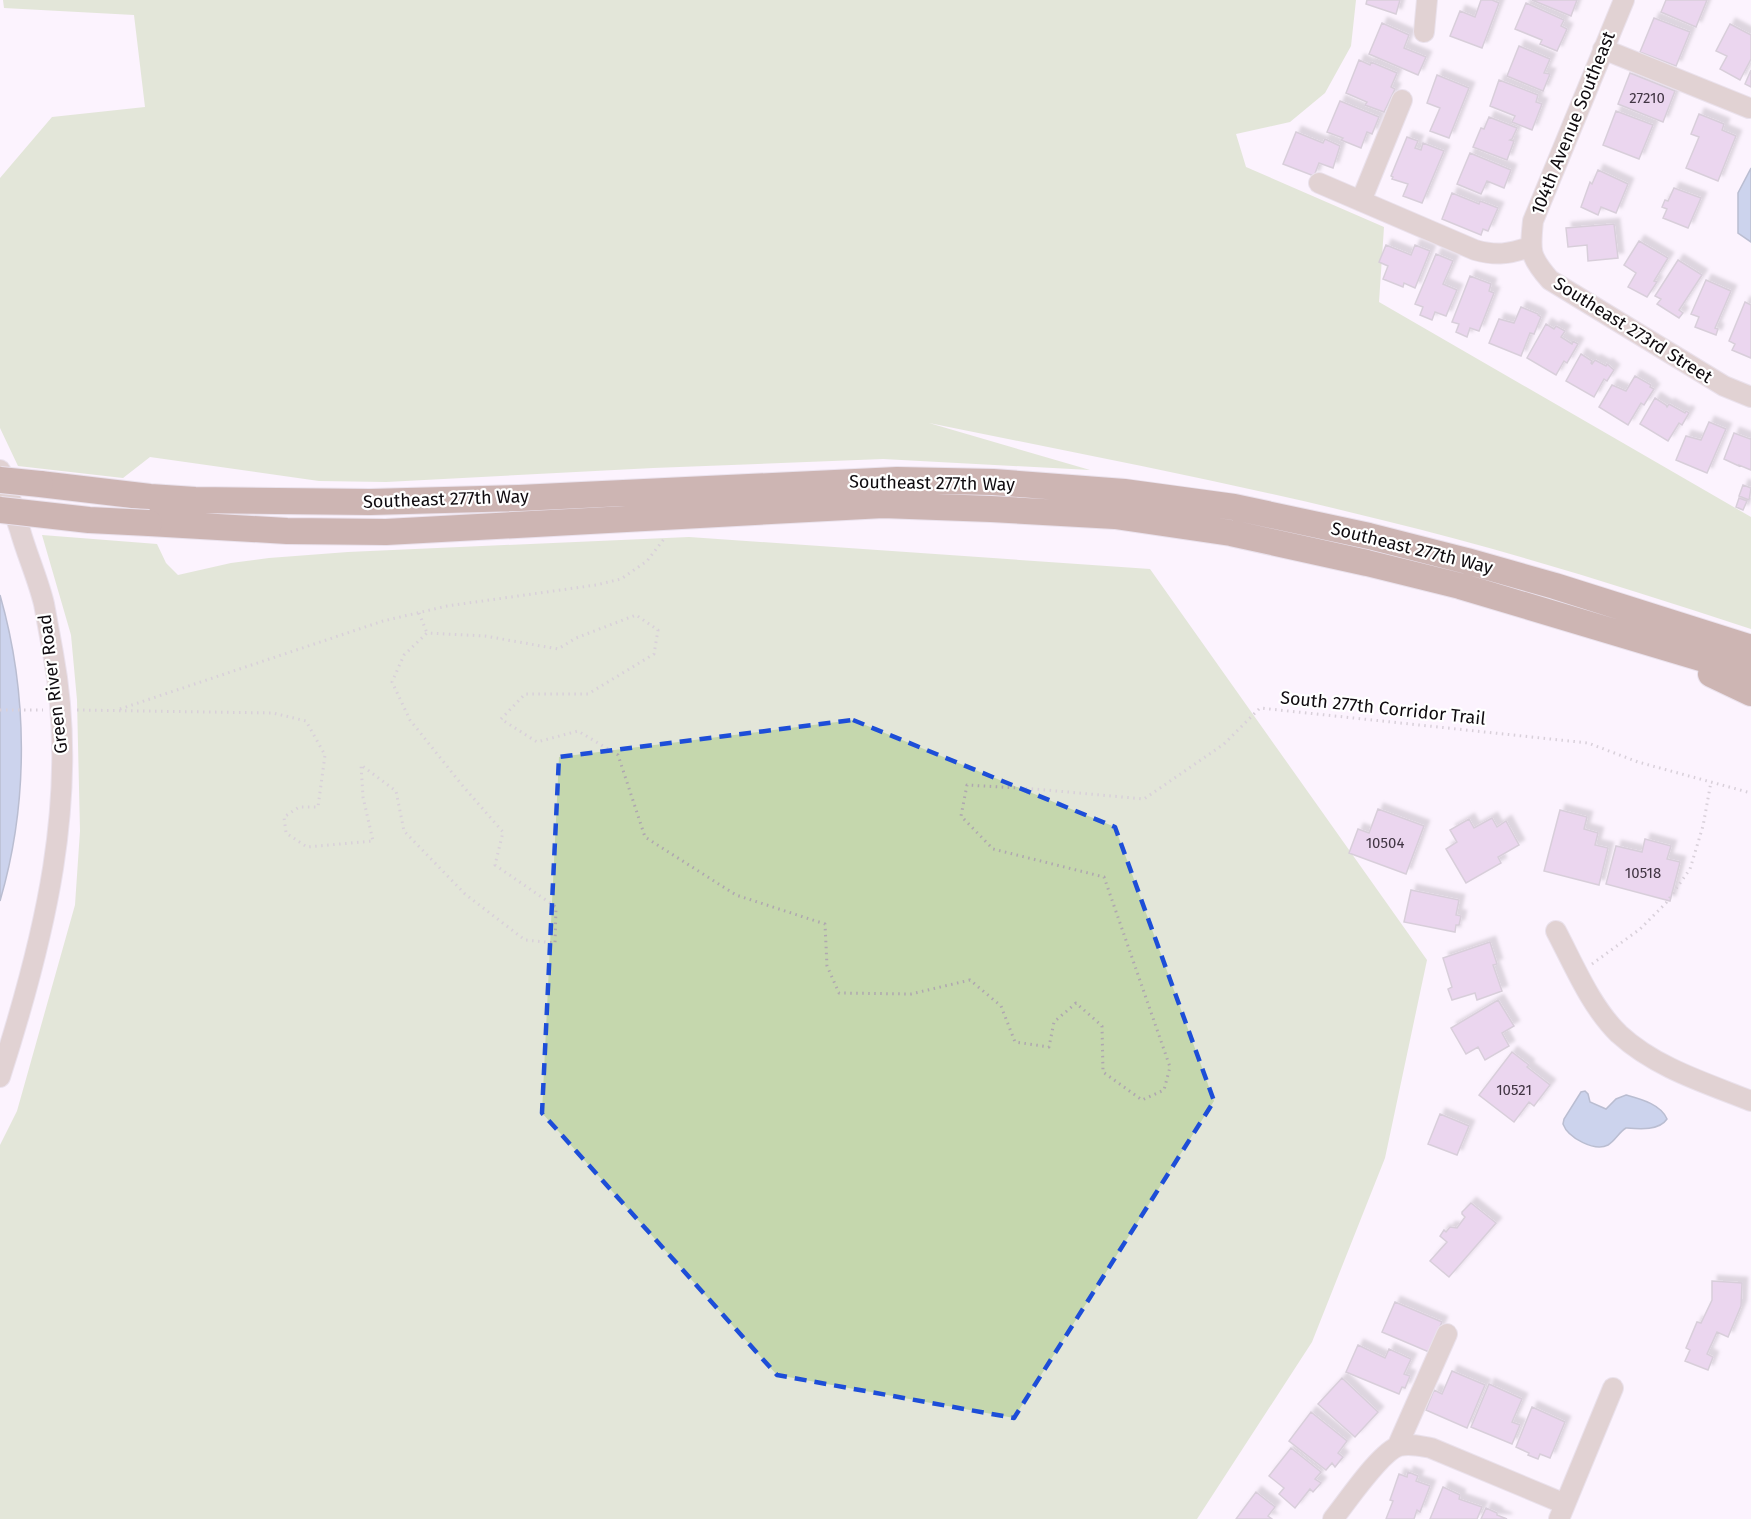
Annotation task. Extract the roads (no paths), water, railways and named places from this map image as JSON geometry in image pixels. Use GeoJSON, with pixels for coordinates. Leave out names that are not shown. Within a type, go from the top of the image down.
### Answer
{"type":"FeatureCollection","features":[{"type":"Feature","properties":{"kind":"main road","name":"Southeast 277th Way"},"geometry":{"type":"LineString","coordinates":[[0,480],[195,500],[370,502],[519,498],[897,480],[993,482],[1124,492],[1234,507],[1369,536],[1555,586],[1696,631]]}},
{"type":"Feature","properties":{"kind":"main road","name":"Southeast 277th Way"},"geometry":{"type":"LineString","coordinates":[[0,510],[89,520],[287,531],[386,532],[883,505],[1115,516],[1231,533],[1367,563],[1460,586],[1609,630]]}},
{"type":"Feature","properties":{"kind":"main road"},"geometry":{"type":"LineString","coordinates":[[1609,630],[1751,673]]}},
{"type":"Feature","properties":{"kind":"main road"},"geometry":{"type":"LineString","coordinates":[[1609,630],[1702,669],[1751,693]]}},
{"type":"Feature","properties":{"kind":"main road"},"geometry":{"type":"LineString","coordinates":[[1696,631],[1751,642]]}},
{"type":"Feature","properties":{"kind":"main road"},"geometry":{"type":"LineString","coordinates":[[1696,631],[1751,648]]}},
{"type":"Feature","properties":{"kind":"street"},"geometry":{"type":"LineString","coordinates":[[1424,32],[1427,0]]}},
{"type":"Feature","properties":{"kind":"street","name":"104th Avenue Southeast"},"geometry":{"type":"LineString","coordinates":[[1530,248],[1533,221],[1542,196],[1624,0]]}},
{"type":"Feature","properties":{"kind":"street"},"geometry":{"type":"LineString","coordinates":[[1603,49],[1749,108]]}},
{"type":"Feature","properties":{"kind":"street"},"geometry":{"type":"LineString","coordinates":[[1361,201],[1402,100]]}},
{"type":"Feature","properties":{"kind":"street"},"geometry":{"type":"LineString","coordinates":[[1319,183],[1475,250],[1492,255],[1509,254],[1530,248]]}},
{"type":"Feature","properties":{"kind":"street","name":"Southeast 273rd Street"},"geometry":{"type":"LineString","coordinates":[[1530,248],[1539,268],[1550,280],[1724,386],[1751,398]]}},
{"type":"Feature","properties":{"kind":"street","name":"Green River Road"},"geometry":{"type":"LineString","coordinates":[[0,470],[43,602],[54,655],[60,710],[63,774],[60,824],[46,910],[0,1077]]}},
{"type":"Feature","properties":{"kind":"street"},"geometry":{"type":"LineString","coordinates":[[1556,932],[1596,1005],[1619,1033],[1644,1053],[1680,1072],[1751,1101]]}},
{"type":"Feature","properties":{"kind":"street"},"geometry":{"type":"LineString","coordinates":[[1397,1447],[1447,1334]]}},
{"type":"Feature","properties":{"kind":"street"},"geometry":{"type":"LineString","coordinates":[[1333,1519],[1382,1458],[1397,1447],[1413,1444],[1431,1448],[1562,1512],[1613,1388]]}},
{"type":"Feature","properties":{"kind":"water"},"geometry":{"type":"Polygon","coordinates":[[[1751,168],[1751,242],[1738,233],[1738,193],[1751,168]]]}},
{"type":"Feature","properties":{"kind":"water"},"geometry":{"type":"Polygon","coordinates":[[[0,595],[16,670],[21,748],[16,825],[0,901],[0,595]]]}},
{"type":"Feature","properties":{"kind":"water"},"geometry":{"type":"Polygon","coordinates":[[[1585,1091],[1590,1102],[1606,1109],[1616,1099],[1626,1095],[1644,1100],[1660,1109],[1667,1119],[1659,1126],[1643,1129],[1626,1128],[1603,1147],[1589,1145],[1576,1139],[1563,1124],[1581,1092],[1585,1091]]]}}]}
